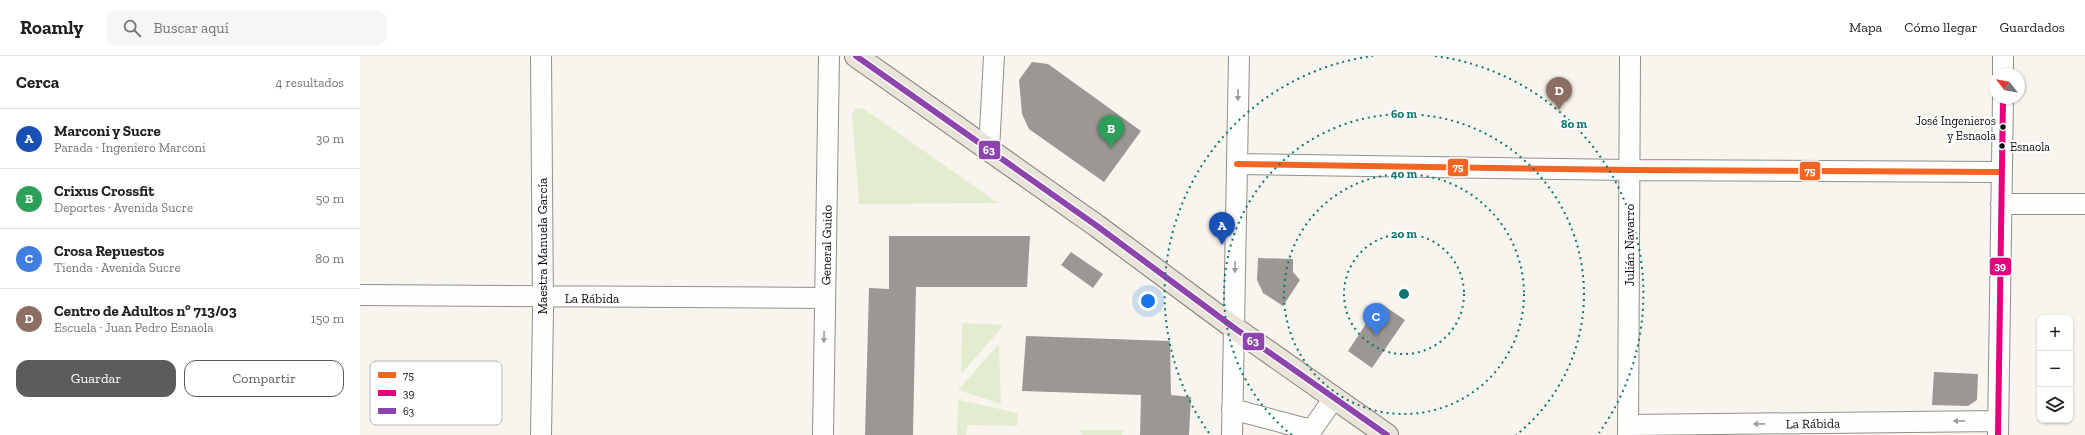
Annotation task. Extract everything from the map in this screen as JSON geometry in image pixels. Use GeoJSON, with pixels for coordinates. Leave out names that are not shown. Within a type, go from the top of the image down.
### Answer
{"type":"FeatureCollection","features":[{"type":"Feature","properties":{"kind":"main road"},"geometry":{"type":"LineString","coordinates":[[856,56],[1097,226],[1233,327],[1387,435]]}},
{"type":"Feature","properties":{"kind":"street","name":"Maestra Manuela García"},"geometry":{"type":"LineString","coordinates":[[541,56],[543,298],[541,435]]}},
{"type":"Feature","properties":{"kind":"street","name":"General Guido"},"geometry":{"type":"LineString","coordinates":[[822,435],[829,56]]}},
{"type":"Feature","properties":{"kind":"street"},"geometry":{"type":"LineString","coordinates":[[989,150],[994,56]]}},
{"type":"Feature","properties":{"kind":"street"},"geometry":{"type":"LineString","coordinates":[[1232,435],[1239,56]]}},
{"type":"Feature","properties":{"kind":"street","name":"Julián Navarro"},"geometry":{"type":"LineString","coordinates":[[1628,430],[1630,56]]}},
{"type":"Feature","properties":{"kind":"street"},"geometry":{"type":"LineString","coordinates":[[2003,56],[2003,68]]}},
{"type":"Feature","properties":{"kind":"street"},"geometry":{"type":"LineString","coordinates":[[1998,428],[2003,104]]}},
{"type":"Feature","properties":{"kind":"street"},"geometry":{"type":"LineString","coordinates":[[1237,164],[1629,170],[2001,172]]}},
{"type":"Feature","properties":{"kind":"street"},"geometry":{"type":"LineString","coordinates":[[2001,204],[2085,204]]}},
{"type":"Feature","properties":{"kind":"street","name":"La Rábida"},"geometry":{"type":"LineString","coordinates":[[360,295],[543,298],[825,298]]}},
{"type":"Feature","properties":{"kind":"street"},"geometry":{"type":"LineString","coordinates":[[1232,409],[1307,429],[1312,428],[1334,398]]}},
{"type":"Feature","properties":{"kind":"street","name":"La Rábida"},"geometry":{"type":"LineString","coordinates":[[1628,430],[1998,428]]}},
{"type":"Feature","properties":{"kind":"green space"},"geometry":{"type":"Polygon","coordinates":[[[856,108],[864,109],[998,203],[859,204],[852,113],[856,108]]]}},
{"type":"Feature","properties":{"kind":"green space"},"geometry":{"type":"Polygon","coordinates":[[[962,323],[1004,325],[961,374],[962,323]]]}},
{"type":"Feature","properties":{"kind":"green space"},"geometry":{"type":"Polygon","coordinates":[[[999,344],[1001,404],[958,390],[999,344]]]}},
{"type":"Feature","properties":{"kind":"green space"},"geometry":{"type":"Polygon","coordinates":[[[958,400],[1018,413],[1017,426],[968,425],[966,435],[957,435],[958,400]]]}},
{"type":"Feature","properties":{"kind":"green space"},"geometry":{"type":"Polygon","coordinates":[[[1078,430],[1123,430],[1122,435],[1083,435],[1078,430]]]}},
{"type":"Feature","properties":{"kind":"building"},"geometry":{"type":"Polygon","coordinates":[[[1032,62],[1048,64],[1141,131],[1104,182],[1029,129],[1022,114],[1019,80],[1032,62]]]}},
{"type":"Feature","properties":{"kind":"building"},"geometry":{"type":"Polygon","coordinates":[[[889,236],[1030,236],[1027,287],[916,287],[913,435],[865,435],[869,288],[889,289],[889,236]]]}},
{"type":"Feature","properties":{"kind":"building"},"geometry":{"type":"Polygon","coordinates":[[[1071,252],[1103,274],[1093,288],[1061,265],[1071,252]]]}},
{"type":"Feature","properties":{"kind":"building"},"geometry":{"type":"Polygon","coordinates":[[[1258,258],[1293,259],[1293,272],[1300,280],[1283,306],[1263,293],[1257,280],[1258,258]]]}},
{"type":"Feature","properties":{"kind":"building"},"geometry":{"type":"Polygon","coordinates":[[[1380,303],[1405,320],[1372,368],[1348,351],[1380,303]]]}},
{"type":"Feature","properties":{"kind":"building"},"geometry":{"type":"Polygon","coordinates":[[[1026,336],[1170,341],[1171,395],[1191,397],[1189,435],[1140,435],[1141,395],[1022,391],[1026,336]]]}},
{"type":"Feature","properties":{"kind":"building"},"geometry":{"type":"Polygon","coordinates":[[[1934,372],[1978,374],[1977,400],[1968,406],[1932,405],[1934,372]]]}},
{"type":"Feature","properties":{"kind":"transit line","name":"63"},"geometry":{"type":"LineString","coordinates":[[856,56],[1097,226],[1233,327],[1387,435]]}},
{"type":"Feature","properties":{"kind":"transit line","name":"39"},"geometry":{"type":"LineString","coordinates":[[1998,435],[2003,104]]}},
{"type":"Feature","properties":{"kind":"transit line","name":"75"},"geometry":{"type":"LineString","coordinates":[[1237,164],[1629,170],[2001,172]]}},
{"type":"Feature","properties":{"kind":"place","name":"Centro de Adultos nº 713/03"},"geometry":{"type":"Point","coordinates":[1559,110]}},
{"type":"Feature","properties":{"kind":"place","name":"José Ingenieros y Esnaola"},"geometry":{"type":"Point","coordinates":[2003,127]}},
{"type":"Feature","properties":{"kind":"place","name":"Esnaola"},"geometry":{"type":"Point","coordinates":[2002,146]}},
{"type":"Feature","properties":{"kind":"place","name":"Crixus Crossfit"},"geometry":{"type":"Point","coordinates":[1111,148]}},
{"type":"Feature","properties":{"kind":"place","name":"Marconi y Sucre"},"geometry":{"type":"Point","coordinates":[1222,245]}},
{"type":"Feature","properties":{"kind":"place","name":"Crosa Repuestos"},"geometry":{"type":"Point","coordinates":[1376,336]}}]}
